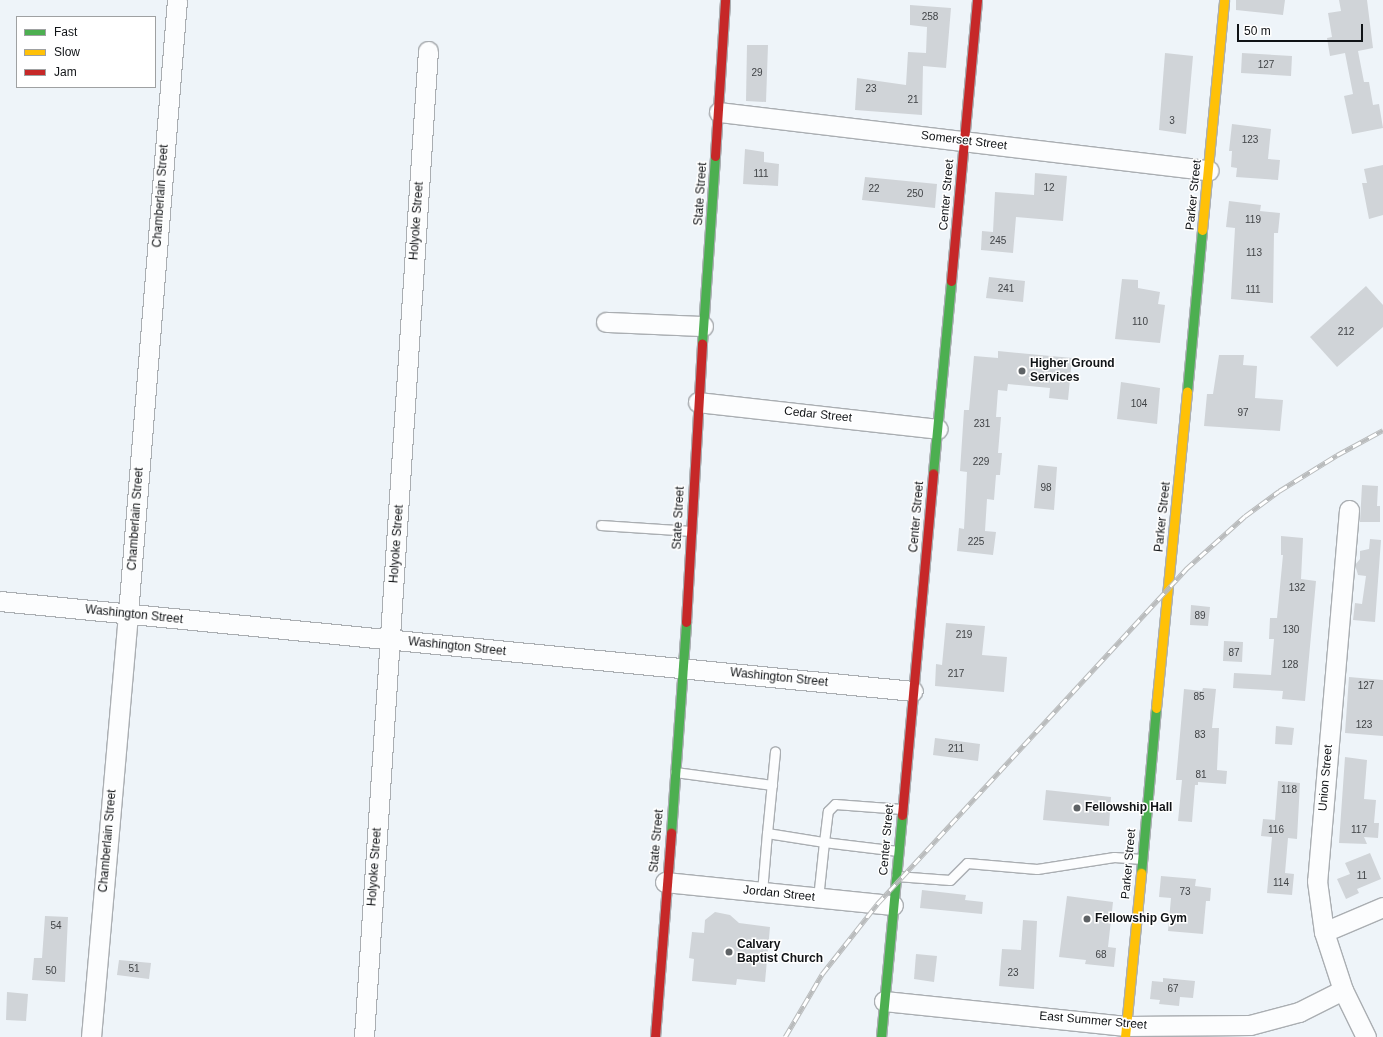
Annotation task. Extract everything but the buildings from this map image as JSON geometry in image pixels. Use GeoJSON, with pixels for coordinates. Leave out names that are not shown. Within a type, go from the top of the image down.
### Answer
{"type":"FeatureCollection","features":[{"type":"Feature","properties":{"kind":"street","name":"Chamberlain Street"},"geometry":{"type":"LineString","coordinates":[[91,1037],[128,614],[176,0]]}},
{"type":"Feature","properties":{"kind":"street","name":"State Street"},"geometry":{"type":"LineString","coordinates":[[655,1037],[665,882],[684,669],[698,402],[719,112],[725,0]]}},
{"type":"Feature","properties":{"kind":"street","name":"Center Street"},"geometry":{"type":"LineString","coordinates":[[881,1037],[977,0]]}},
{"type":"Feature","properties":{"kind":"street","name":"Parker Street"},"geometry":{"type":"LineString","coordinates":[[1126,1031],[1224,0]]}},
{"type":"Feature","properties":{"kind":"street","name":"Holyoke Street"},"geometry":{"type":"LineString","coordinates":[[364,1037],[391,640],[428,51]]}},
{"type":"Feature","properties":{"kind":"street","name":"Somerset Street"},"geometry":{"type":"LineString","coordinates":[[719,112],[1209,170]]}},
{"type":"Feature","properties":{"kind":"street"},"geometry":{"type":"LineString","coordinates":[[606,322],[703,326]]}},
{"type":"Feature","properties":{"kind":"street","name":"Cedar Street"},"geometry":{"type":"LineString","coordinates":[[698,402],[938,429]]}},
{"type":"Feature","properties":{"kind":"street","name":"Union Street"},"geometry":{"type":"LineString","coordinates":[[1349,510],[1317,881],[1324,932],[1343,990],[1366,1037]]}},
{"type":"Feature","properties":{"kind":"street","name":"Washington Street"},"geometry":{"type":"LineString","coordinates":[[0,601],[913,691]]}},
{"type":"Feature","properties":{"kind":"street","name":"Jordan Street"},"geometry":{"type":"LineString","coordinates":[[665,882],[893,905]]}},
{"type":"Feature","properties":{"kind":"street"},"geometry":{"type":"LineString","coordinates":[[1324,932],[1383,907]]}},
{"type":"Feature","properties":{"kind":"street","name":"East Summer Street"},"geometry":{"type":"LineString","coordinates":[[884,1001],[1126,1031],[1250,1025],[1299,1012],[1343,990]]}},
{"type":"Feature","properties":{"kind":"lane"},"geometry":{"type":"LineString","coordinates":[[601,525],[691,531]]}},
{"type":"Feature","properties":{"kind":"lane"},"geometry":{"type":"LineString","coordinates":[[762,892],[775,751]]}},
{"type":"Feature","properties":{"kind":"lane"},"geometry":{"type":"LineString","coordinates":[[675,772],[772,784]]}},
{"type":"Feature","properties":{"kind":"lane"},"geometry":{"type":"LineString","coordinates":[[818,898],[828,811],[835,804],[902,808]]}},
{"type":"Feature","properties":{"kind":"lane"},"geometry":{"type":"LineString","coordinates":[[767,833],[898,851]]}},
{"type":"Feature","properties":{"kind":"lane"},"geometry":{"type":"LineString","coordinates":[[896,876],[950,880],[967,863],[1037,869],[1114,857],[1142,859]]}},
{"type":"Feature","properties":{"kind":"railway"},"geometry":{"type":"LineString","coordinates":[[785,1037],[822,974],[877,904],[1186,569],[1245,516],[1279,491],[1337,455],[1383,430]]}},
{"type":"Feature","properties":{"kind":"traffic: fast"},"geometry":{"type":"LineString","coordinates":[[702,343],[715,156]]}},
{"type":"Feature","properties":{"kind":"traffic: fast"},"geometry":{"type":"LineString","coordinates":[[1187,392],[1202,230]]}},
{"type":"Feature","properties":{"kind":"traffic: fast"},"geometry":{"type":"LineString","coordinates":[[933,473],[951,281]]}},
{"type":"Feature","properties":{"kind":"traffic: fast"},"geometry":{"type":"LineString","coordinates":[[671,833],[686,622]]}},
{"type":"Feature","properties":{"kind":"traffic: fast"},"geometry":{"type":"LineString","coordinates":[[1141,873],[1156,708]]}},
{"type":"Feature","properties":{"kind":"traffic: fast"},"geometry":{"type":"LineString","coordinates":[[881,1037],[902,815]]}},
{"type":"Feature","properties":{"kind":"traffic: slow"},"geometry":{"type":"LineString","coordinates":[[1202,230],[1224,0]]}},
{"type":"Feature","properties":{"kind":"traffic: slow"},"geometry":{"type":"LineString","coordinates":[[1156,708],[1187,392]]}},
{"type":"Feature","properties":{"kind":"traffic: slow"},"geometry":{"type":"LineString","coordinates":[[1125,1037],[1141,873]]}},
{"type":"Feature","properties":{"kind":"traffic: jam"},"geometry":{"type":"LineString","coordinates":[[715,156],[725,0]]}},
{"type":"Feature","properties":{"kind":"traffic: jam"},"geometry":{"type":"LineString","coordinates":[[951,281],[977,0]]}},
{"type":"Feature","properties":{"kind":"traffic: jam"},"geometry":{"type":"LineString","coordinates":[[686,622],[702,343]]}},
{"type":"Feature","properties":{"kind":"traffic: jam"},"geometry":{"type":"LineString","coordinates":[[902,815],[933,473]]}},
{"type":"Feature","properties":{"kind":"traffic: jam"},"geometry":{"type":"LineString","coordinates":[[655,1037],[671,833]]}},
{"type":"Feature","properties":{"kind":"place","name":"Higher Ground Services"},"geometry":{"type":"Point","coordinates":[1022,371]}},
{"type":"Feature","properties":{"kind":"place","name":"Fellowship Hall"},"geometry":{"type":"Point","coordinates":[1077,808]}},
{"type":"Feature","properties":{"kind":"place","name":"Fellowship Gym"},"geometry":{"type":"Point","coordinates":[1087,919]}},
{"type":"Feature","properties":{"kind":"place","name":"Calvary Baptist Church"},"geometry":{"type":"Point","coordinates":[729,952]}}]}
